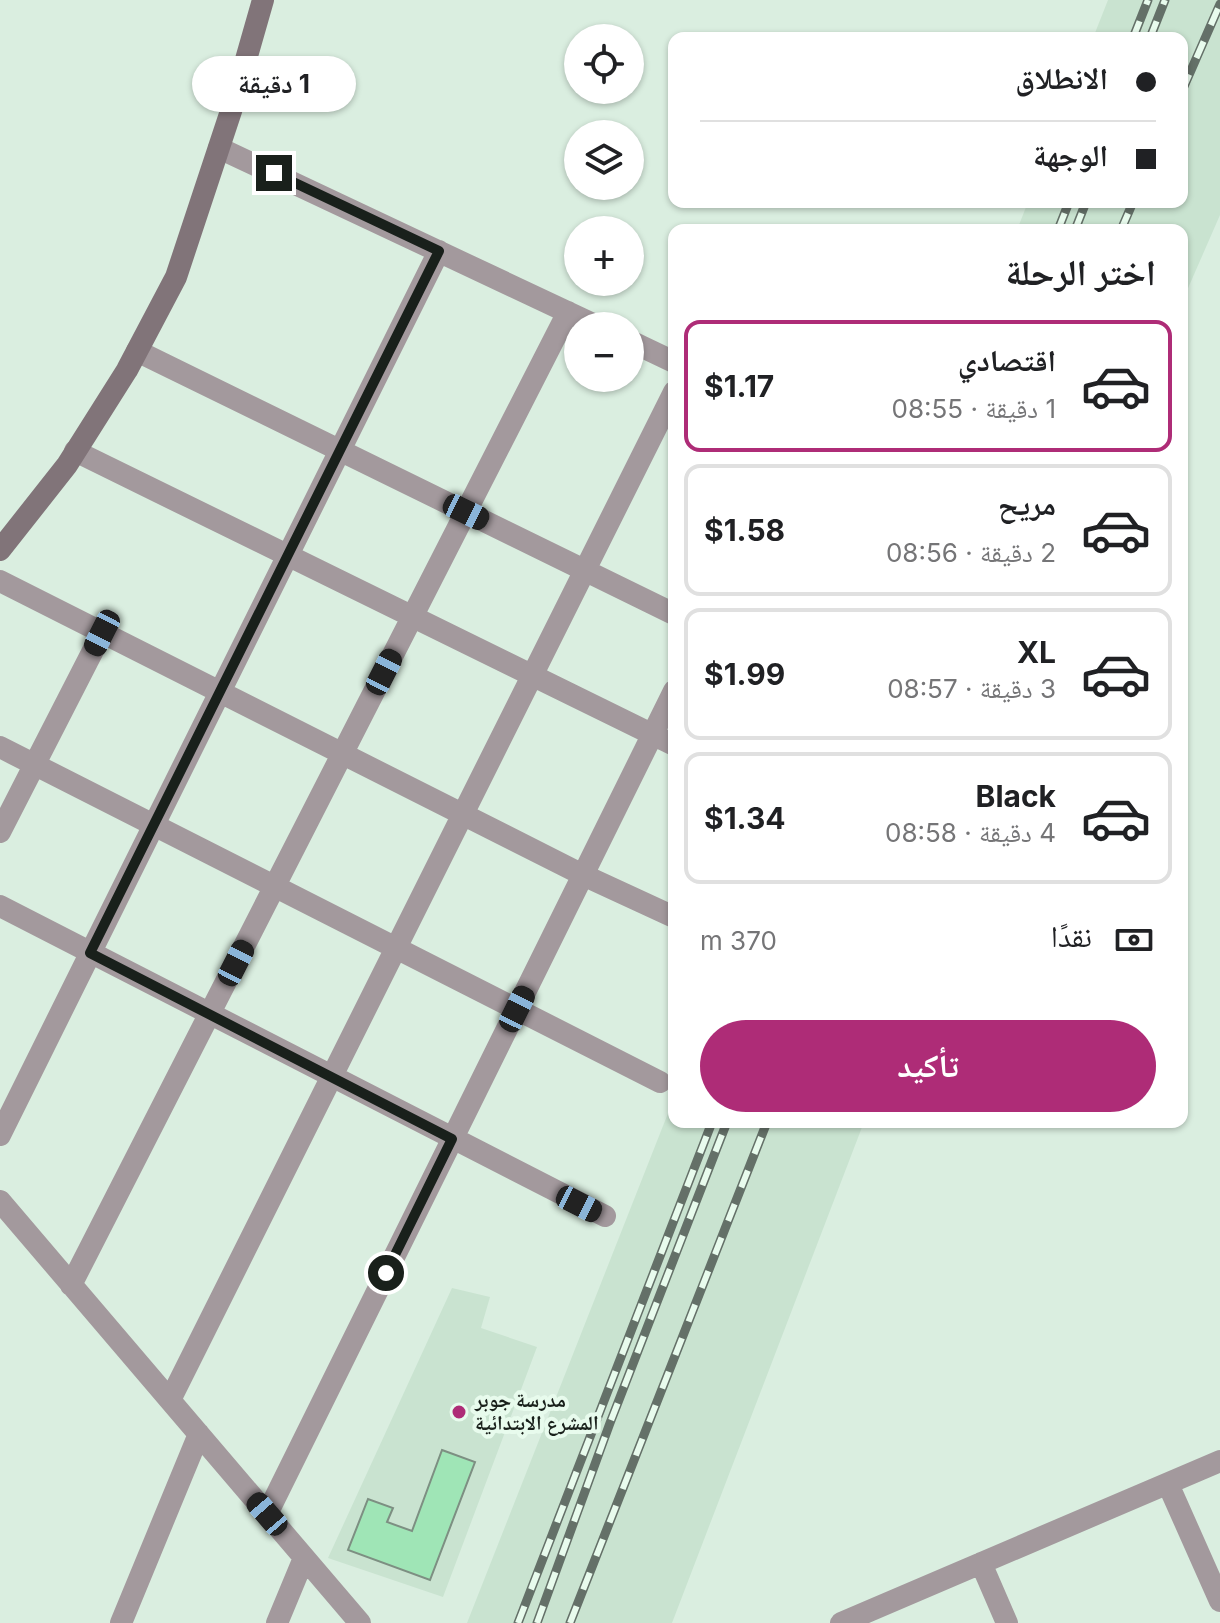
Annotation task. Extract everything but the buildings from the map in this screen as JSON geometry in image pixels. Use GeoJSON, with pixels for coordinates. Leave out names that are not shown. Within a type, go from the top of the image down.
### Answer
{"type":"FeatureCollection","features":[{"type":"Feature","properties":{"kind":"main road"},"geometry":{"type":"LineString","coordinates":[[0,550],[75,451],[137,351],[176,277],[263,0]]}},
{"type":"Feature","properties":{"kind":"street"},"geometry":{"type":"LineString","coordinates":[[219,148],[568,312]]}},
{"type":"Feature","properties":{"kind":"street"},"geometry":{"type":"LineString","coordinates":[[0,1135],[439,251]]}},
{"type":"Feature","properties":{"kind":"street"},"geometry":{"type":"LineString","coordinates":[[71,1285],[564,320]]}},
{"type":"Feature","properties":{"kind":"street"},"geometry":{"type":"LineString","coordinates":[[644,348],[668,359]]}},
{"type":"Feature","properties":{"kind":"street"},"geometry":{"type":"LineString","coordinates":[[137,351],[668,611]]}},
{"type":"Feature","properties":{"kind":"street"},"geometry":{"type":"LineString","coordinates":[[170,1400],[668,404]]}},
{"type":"Feature","properties":{"kind":"street"},"geometry":{"type":"LineString","coordinates":[[75,451],[668,742]]}},
{"type":"Feature","properties":{"kind":"street"},"geometry":{"type":"LineString","coordinates":[[0,581],[462,815],[668,914]]}},
{"type":"Feature","properties":{"kind":"street"},"geometry":{"type":"LineString","coordinates":[[0,832],[102,633]]}},
{"type":"Feature","properties":{"kind":"street"},"geometry":{"type":"LineString","coordinates":[[267,1514],[668,703]]}},
{"type":"Feature","properties":{"kind":"street"},"geometry":{"type":"LineString","coordinates":[[0,747],[660,1082]]}},
{"type":"Feature","properties":{"kind":"street"},"geometry":{"type":"LineString","coordinates":[[0,906],[605,1216]]}},
{"type":"Feature","properties":{"kind":"street"},"geometry":{"type":"LineString","coordinates":[[0,1201],[360,1623]]}},
{"type":"Feature","properties":{"kind":"street"},"geometry":{"type":"LineString","coordinates":[[121,1623],[199,1434]]}},
{"type":"Feature","properties":{"kind":"street"},"geometry":{"type":"LineString","coordinates":[[841,1623],[873,1617],[981,1563],[1220,1461]]}},
{"type":"Feature","properties":{"kind":"street"},"geometry":{"type":"LineString","coordinates":[[1168,1484],[1220,1601]]}},
{"type":"Feature","properties":{"kind":"street"},"geometry":{"type":"LineString","coordinates":[[277,1623],[304,1558]]}},
{"type":"Feature","properties":{"kind":"street"},"geometry":{"type":"LineString","coordinates":[[981,1563],[1007,1623]]}},
{"type":"Feature","properties":{"kind":"shaded area"},"geometry":{"type":"Polygon","coordinates":[[[1108,0],[1220,0],[1220,215],[1188,288],[1188,224],[1019,224],[1026,208],[1188,208],[1188,32],[1095,32],[1108,0]]]}},
{"type":"Feature","properties":{"kind":"shaded area"},"geometry":{"type":"Polygon","coordinates":[[[668,1113],[668,1128],[862,1128],[672,1623],[467,1623],[668,1113]]]}},
{"type":"Feature","properties":{"kind":"shaded area"},"geometry":{"type":"Polygon","coordinates":[[[452,1288],[490,1297],[481,1328],[537,1347],[443,1597],[328,1558],[452,1288]]]}},
{"type":"Feature","properties":{"kind":"railway"},"geometry":{"type":"LineString","coordinates":[[1135,32],[1148,0]]}},
{"type":"Feature","properties":{"kind":"railway"},"geometry":{"type":"LineString","coordinates":[[1152,32],[1165,0]]}},
{"type":"Feature","properties":{"kind":"railway"},"geometry":{"type":"LineString","coordinates":[[1188,77],[1220,4]]}},
{"type":"Feature","properties":{"kind":"railway"},"geometry":{"type":"LineString","coordinates":[[1060,224],[1067,208]]}},
{"type":"Feature","properties":{"kind":"railway"},"geometry":{"type":"LineString","coordinates":[[1077,224],[1084,208]]}},
{"type":"Feature","properties":{"kind":"railway"},"geometry":{"type":"LineString","coordinates":[[1124,224],[1130,208]]}},
{"type":"Feature","properties":{"kind":"railway"},"geometry":{"type":"LineString","coordinates":[[518,1623],[710,1128]]}},
{"type":"Feature","properties":{"kind":"railway"},"geometry":{"type":"LineString","coordinates":[[537,1623],[610,1423],[725,1128]]}},
{"type":"Feature","properties":{"kind":"railway"},"geometry":{"type":"LineString","coordinates":[[570,1623],[765,1128]]}},
{"type":"Feature","properties":{"kind":"place","name":"مدرسة جوبر المشرع الابتدائية"},"geometry":{"type":"Point","coordinates":[459,1412]}},
{"type":"Feature","properties":{"kind":"route"},"geometry":{"type":"LineString","coordinates":[[274,173],[439,251],[90,953],[452,1139],[386,1273]]}}]}
